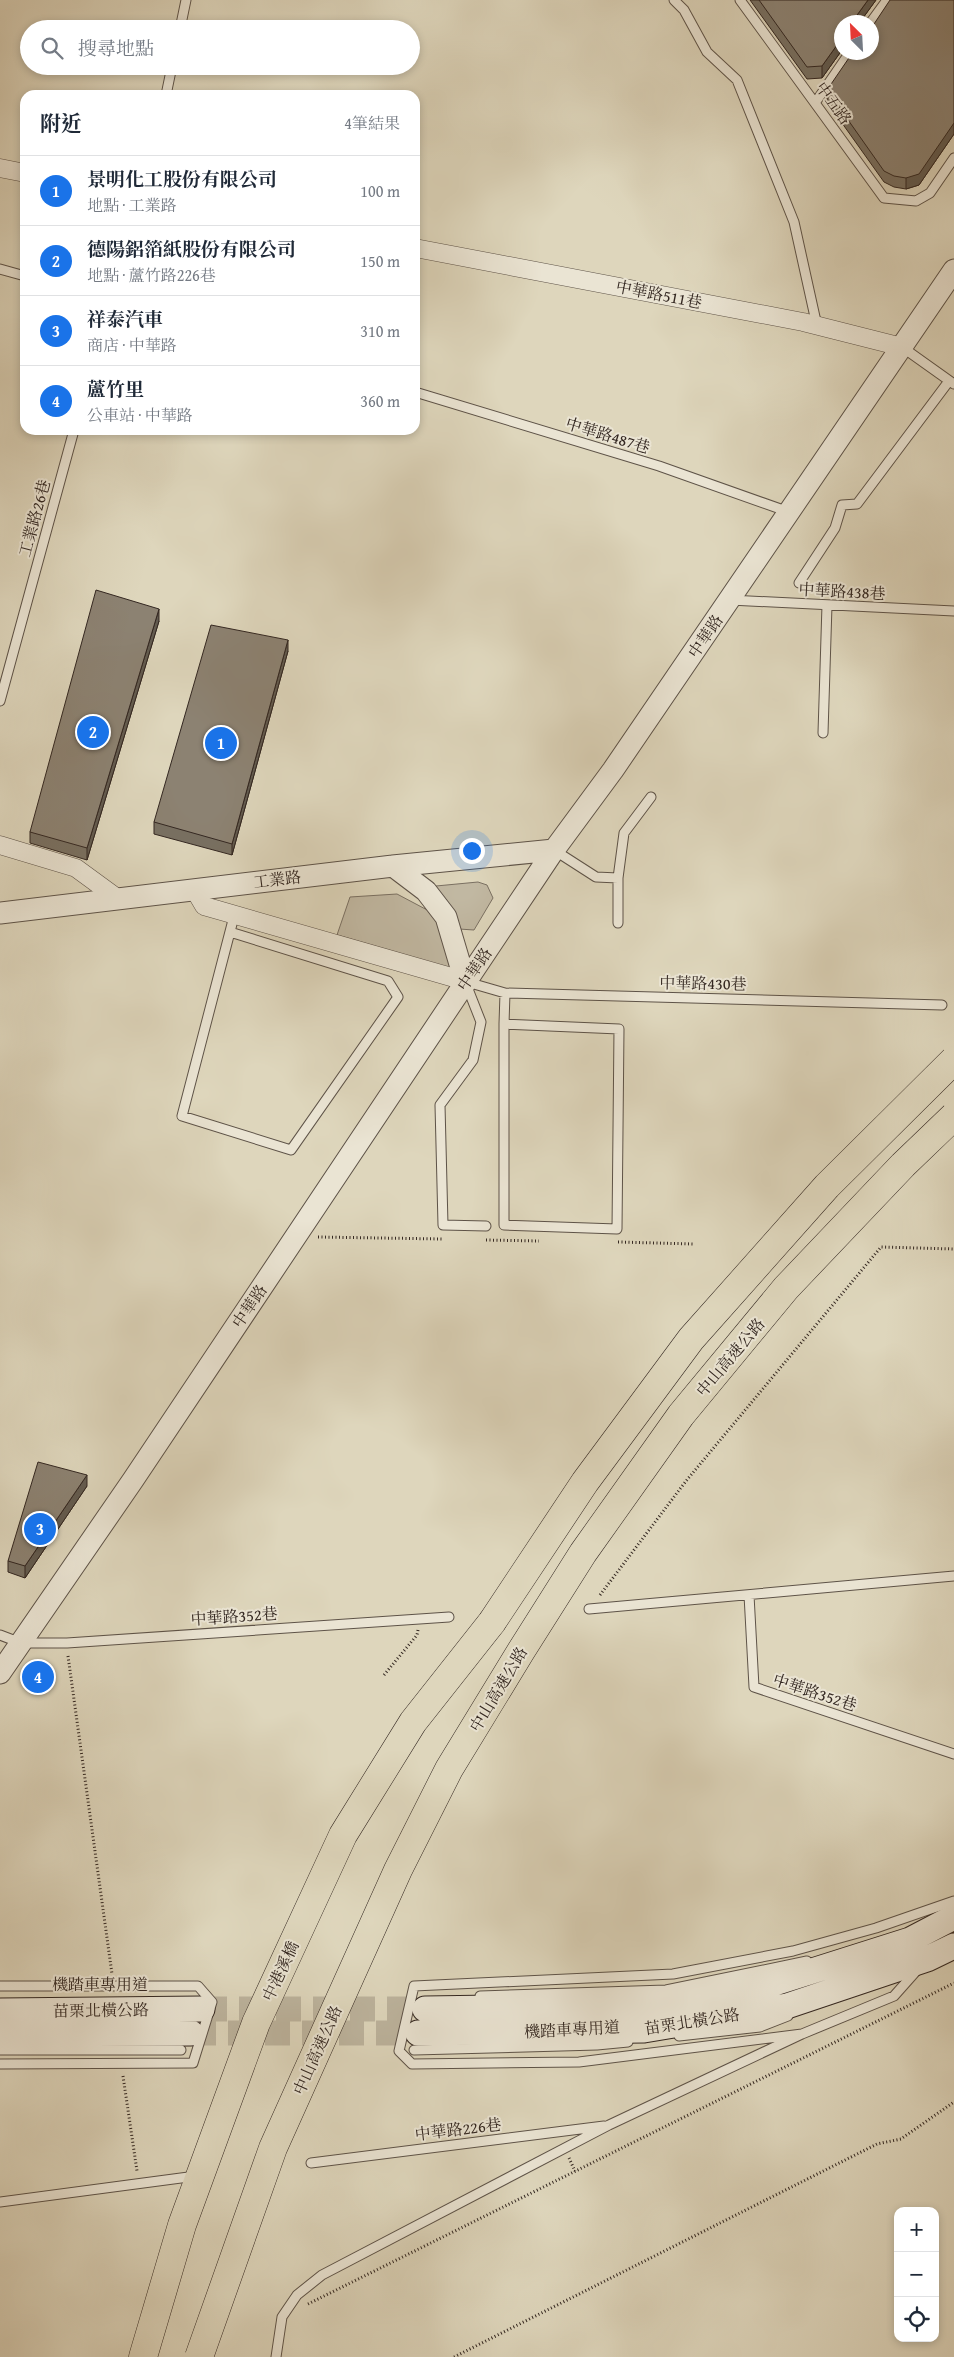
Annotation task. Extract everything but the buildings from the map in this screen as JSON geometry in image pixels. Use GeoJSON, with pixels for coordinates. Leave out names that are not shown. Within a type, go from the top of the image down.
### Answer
{"type":"FeatureCollection","features":[{"type":"Feature","properties":{"kind":"highway","name":"中港溪橋"},"geometry":{"type":"LineString","coordinates":[[143,2357],[182,2225],[256,2023],[343,1835],[413,1722],[492,1622],[585,1482],[691,1339],[828,1186],[954,1060]]}},
{"type":"Feature","properties":{"kind":"highway","name":"中山高速公路"},"geometry":{"type":"LineString","coordinates":[[199,2357],[273,2148],[398,1870],[449,1769],[583,1553],[681,1415],[786,1288],[903,1165],[954,1116]]}},
{"type":"Feature","properties":{"kind":"main road","name":"苗栗北橫公路"},"geometry":{"type":"LineString","coordinates":[[425,2009],[649,2006],[768,1986],[910,1940],[954,1917]]}},
{"type":"Feature","properties":{"kind":"main road","name":"苗栗北橫公路"},"geometry":{"type":"LineString","coordinates":[[416,2042],[644,2030],[787,2006],[927,1959],[954,1946]]}},
{"type":"Feature","properties":{"kind":"main road","name":"苗栗北橫公路"},"geometry":{"type":"LineString","coordinates":[[0,2011],[202,2009]]}},
{"type":"Feature","properties":{"kind":"main road","name":"苗栗北橫公路"},"geometry":{"type":"LineString","coordinates":[[0,2034],[186,2041]]}},
{"type":"Feature","properties":{"kind":"street"},"geometry":{"type":"LineString","coordinates":[[0,168],[20,172]]}},
{"type":"Feature","properties":{"kind":"street","name":"中華路511巷"},"geometry":{"type":"LineString","coordinates":[[420,249],[817,326],[902,347]]}},
{"type":"Feature","properties":{"kind":"street","name":"中華路"},"geometry":{"type":"LineString","coordinates":[[0,1672],[295,1237],[554,850],[619,762],[954,270]]}},
{"type":"Feature","properties":{"kind":"street"},"geometry":{"type":"LineString","coordinates":[[0,845],[76,868],[117,898]]}},
{"type":"Feature","properties":{"kind":"street","name":"工業路"},"geometry":{"type":"LineString","coordinates":[[0,913],[393,866],[554,850]]}},
{"type":"Feature","properties":{"kind":"street"},"geometry":{"type":"LineString","coordinates":[[393,866],[426,891],[446,917],[465,981]]}},
{"type":"Feature","properties":{"kind":"street"},"geometry":{"type":"LineString","coordinates":[[194,889],[204,906],[465,981]]}},
{"type":"Feature","properties":{"kind":"lane"},"geometry":{"type":"LineString","coordinates":[[182,20],[186,0]]}},
{"type":"Feature","properties":{"kind":"lane"},"geometry":{"type":"LineString","coordinates":[[674,0],[684,10],[707,52],[737,80],[794,222],[817,326]]}},
{"type":"Feature","properties":{"kind":"lane","name":"中五路"},"geometry":{"type":"LineString","coordinates":[[740,0],[884,198],[916,201],[930,193],[954,158]]}},
{"type":"Feature","properties":{"kind":"lane"},"geometry":{"type":"LineString","coordinates":[[876,15],[887,0]]}},
{"type":"Feature","properties":{"kind":"lane"},"geometry":{"type":"LineString","coordinates":[[815,103],[845,60]]}},
{"type":"Feature","properties":{"kind":"lane"},"geometry":{"type":"LineString","coordinates":[[167,90],[170,75]]}},
{"type":"Feature","properties":{"kind":"lane"},"geometry":{"type":"LineString","coordinates":[[0,269],[20,275]]}},
{"type":"Feature","properties":{"kind":"lane"},"geometry":{"type":"LineString","coordinates":[[799,583],[835,528],[842,505],[856,504],[952,383],[902,347]]}},
{"type":"Feature","properties":{"kind":"lane","name":"中華路487巷"},"geometry":{"type":"LineString","coordinates":[[420,394],[659,466],[790,512]]}},
{"type":"Feature","properties":{"kind":"lane","name":"工業路26巷"},"geometry":{"type":"LineString","coordinates":[[0,701],[73,435]]}},
{"type":"Feature","properties":{"kind":"lane","name":"中華路438巷"},"geometry":{"type":"LineString","coordinates":[[729,600],[954,611]]}},
{"type":"Feature","properties":{"kind":"lane"},"geometry":{"type":"LineString","coordinates":[[823,733],[827,605]]}},
{"type":"Feature","properties":{"kind":"lane"},"geometry":{"type":"LineString","coordinates":[[618,923],[618,878],[624,833],[651,797]]}},
{"type":"Feature","properties":{"kind":"lane"},"geometry":{"type":"LineString","coordinates":[[554,850],[596,877],[618,878]]}},
{"type":"Feature","properties":{"kind":"lane"},"geometry":{"type":"LineString","coordinates":[[230,932],[388,981],[398,997],[291,1150],[182,1116],[234,914]]}},
{"type":"Feature","properties":{"kind":"lane"},"geometry":{"type":"LineString","coordinates":[[465,981],[481,1022],[473,1060],[440,1105],[442,1226],[486,1226]]}},
{"type":"Feature","properties":{"kind":"lane","name":"中華路430巷"},"geometry":{"type":"LineString","coordinates":[[465,981],[505,993],[942,1005]]}},
{"type":"Feature","properties":{"kind":"lane"},"geometry":{"type":"LineString","coordinates":[[504,1024],[619,1028],[617,1229],[504,1225],[504,1024],[505,993]]}},
{"type":"Feature","properties":{"kind":"lane"},"geometry":{"type":"LineString","coordinates":[[589,1610],[954,1576]]}},
{"type":"Feature","properties":{"kind":"lane","name":"中華路352巷"},"geometry":{"type":"LineString","coordinates":[[749,1595],[754,1687],[954,1754]]}},
{"type":"Feature","properties":{"kind":"lane","name":"中華路352巷"},"geometry":{"type":"LineString","coordinates":[[0,1635],[21,1642],[66,1643],[449,1617]]}},
{"type":"Feature","properties":{"kind":"lane"},"geometry":{"type":"LineString","coordinates":[[802,2034],[579,2062],[412,2064],[399,2051],[414,1986],[673,1974],[793,1951],[876,1928],[954,1901]]}},
{"type":"Feature","properties":{"kind":"lane"},"geometry":{"type":"LineString","coordinates":[[822,1958],[910,1940]]}},
{"type":"Feature","properties":{"kind":"lane"},"geometry":{"type":"LineString","coordinates":[[276,2357],[282,2317],[297,2295],[322,2275],[609,2125],[802,2034],[894,1996],[927,1959]]}},
{"type":"Feature","properties":{"kind":"lane"},"geometry":{"type":"LineString","coordinates":[[664,2038],[760,2028],[927,1959]]}},
{"type":"Feature","properties":{"kind":"lane"},"geometry":{"type":"LineString","coordinates":[[469,1996],[666,1990],[812,1960]]}},
{"type":"Feature","properties":{"kind":"lane"},"geometry":{"type":"LineString","coordinates":[[0,1986],[198,1986],[212,2002],[193,2063],[0,2064]]}},
{"type":"Feature","properties":{"kind":"lane"},"geometry":{"type":"LineString","coordinates":[[0,2050],[186,2041]]}},
{"type":"Feature","properties":{"kind":"lane","name":"機踏車專用道"},"geometry":{"type":"LineString","coordinates":[[416,2042],[598,2045],[636,2041]]}},
{"type":"Feature","properties":{"kind":"lane","name":"中華路226巷"},"geometry":{"type":"LineString","coordinates":[[311,2163],[609,2125]]}},
{"type":"Feature","properties":{"kind":"lane"},"geometry":{"type":"LineString","coordinates":[[0,2202],[198,2176]]}},
{"type":"Feature","properties":{"kind":"path"},"geometry":{"type":"LineString","coordinates":[[295,1237],[444,1239]]}},
{"type":"Feature","properties":{"kind":"path"},"geometry":{"type":"LineString","coordinates":[[484,1240],[544,1241]]}},
{"type":"Feature","properties":{"kind":"path"},"geometry":{"type":"LineString","coordinates":[[613,1242],[693,1244]]}},
{"type":"Feature","properties":{"kind":"path"},"geometry":{"type":"LineString","coordinates":[[589,1610],[686,1481],[881,1247],[954,1248]]}},
{"type":"Feature","properties":{"kind":"path"},"geometry":{"type":"LineString","coordinates":[[384,1674],[417,1635],[419,1619]]}},
{"type":"Feature","properties":{"kind":"path"},"geometry":{"type":"LineString","coordinates":[[66,1643],[113,1985]]}},
{"type":"Feature","properties":{"kind":"path"},"geometry":{"type":"LineString","coordinates":[[282,2317],[954,1983]]}},
{"type":"Feature","properties":{"kind":"path"},"geometry":{"type":"LineString","coordinates":[[122,2063],[139,2184]]}},
{"type":"Feature","properties":{"kind":"path"},"geometry":{"type":"LineString","coordinates":[[454,2357],[877,2144],[901,2139],[954,2102]]}},
{"type":"Feature","properties":{"kind":"shaded area"},"geometry":{"type":"Polygon","coordinates":[[[478,882],[487,885],[493,898],[474,930],[459,929],[438,895],[436,886],[478,882]]]}},
{"type":"Feature","properties":{"kind":"shaded area"},"geometry":{"type":"Polygon","coordinates":[[[397,894],[431,912],[444,935],[450,968],[337,935],[350,897],[397,894]]]}},
{"type":"Feature","properties":{"kind":"tunnel"},"geometry":{"type":"LineString","coordinates":[[202,2009],[425,2009]]}},
{"type":"Feature","properties":{"kind":"tunnel"},"geometry":{"type":"LineString","coordinates":[[191,2033],[418,2033]]}},
{"type":"Feature","properties":{"kind":"place","name":"德陽鋁箔紙股份有限公司"},"geometry":{"type":"Point","coordinates":[93,732]}},
{"type":"Feature","properties":{"kind":"place","name":"景明化工股份有限公司"},"geometry":{"type":"Point","coordinates":[221,743]}},
{"type":"Feature","properties":{"kind":"place","name":"祥泰汽車"},"geometry":{"type":"Point","coordinates":[40,1529]}},
{"type":"Feature","properties":{"kind":"place","name":"蘆竹里"},"geometry":{"type":"Point","coordinates":[38,1677]}}]}
